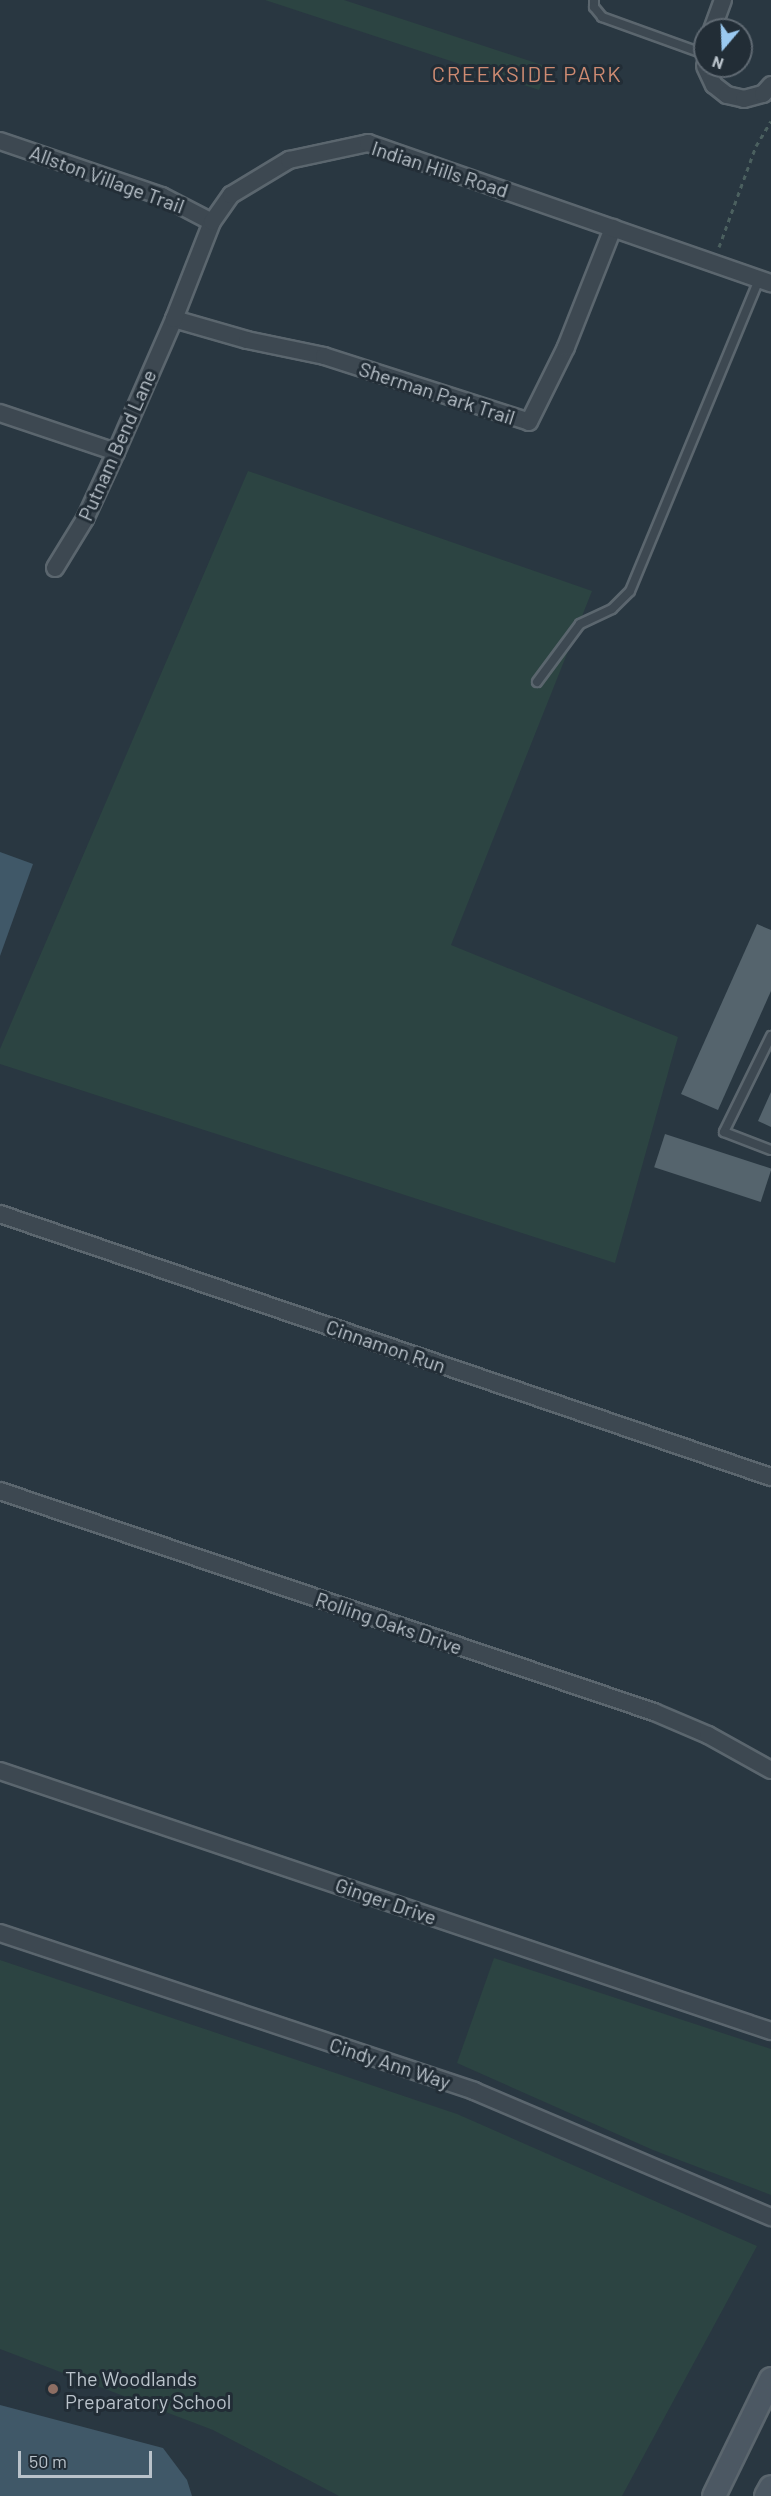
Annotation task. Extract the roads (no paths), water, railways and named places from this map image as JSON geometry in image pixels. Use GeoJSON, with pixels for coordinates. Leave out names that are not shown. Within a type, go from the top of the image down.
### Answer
{"type":"FeatureCollection","features":[{"type":"Feature","properties":{"kind":"main road"},"geometry":{"type":"LineString","coordinates":[[714,2496],[771,2379]]}},
{"type":"Feature","properties":{"kind":"main road"},"geometry":{"type":"LineString","coordinates":[[766,2496],[771,2487]]}},
{"type":"Feature","properties":{"kind":"street"},"geometry":{"type":"LineString","coordinates":[[716,18],[723,0]]}},
{"type":"Feature","properties":{"kind":"street"},"geometry":{"type":"LineString","coordinates":[[712,78],[714,85],[727,95],[744,99],[764,94],[771,85]]}},
{"type":"Feature","properties":{"kind":"street","name":"Allston Village Trail"},"geometry":{"type":"LineString","coordinates":[[0,141],[162,196],[212,222]]}},
{"type":"Feature","properties":{"kind":"street","name":"Indian Hills Road"},"geometry":{"type":"LineString","coordinates":[[174,319],[212,222],[231,195],[290,160],[368,143],[765,281]]}},
{"type":"Feature","properties":{"kind":"street","name":"Sherman Park Trail"},"geometry":{"type":"LineString","coordinates":[[174,319],[247,340],[324,356],[529,422],[566,347],[613,228]]}},
{"type":"Feature","properties":{"kind":"street","name":"Putnam Bend Lane"},"geometry":{"type":"LineString","coordinates":[[55,568],[85,519],[174,319]]}},
{"type":"Feature","properties":{"kind":"street"},"geometry":{"type":"LineString","coordinates":[[0,413],[116,452]]}},
{"type":"Feature","properties":{"kind":"street","name":"Cinnamon Run"},"geometry":{"type":"LineString","coordinates":[[0,1214],[771,1477]]}},
{"type":"Feature","properties":{"kind":"street","name":"Rolling Oaks Drive"},"geometry":{"type":"LineString","coordinates":[[0,1491],[654,1712],[708,1735],[771,1770]]}},
{"type":"Feature","properties":{"kind":"street","name":"Ginger Drive"},"geometry":{"type":"LineString","coordinates":[[0,1771],[771,2031]]}},
{"type":"Feature","properties":{"kind":"street","name":"Cindy Ann Way"},"geometry":{"type":"LineString","coordinates":[[0,1933],[474,2091],[771,2217]]}},
{"type":"Feature","properties":{"kind":"lane"},"geometry":{"type":"LineString","coordinates":[[594,0],[594,6],[602,17],[693,53]]}},
{"type":"Feature","properties":{"kind":"lane"},"geometry":{"type":"LineString","coordinates":[[537,682],[580,624],[612,609],[630,591],[765,281]]}},
{"type":"Feature","properties":{"kind":"lane"},"geometry":{"type":"LineString","coordinates":[[771,1036],[724,1132],[771,1150]]}},
{"type":"Feature","properties":{"kind":"water"},"geometry":{"type":"Polygon","coordinates":[[[0,852],[33,864],[0,956],[0,852]]]}},
{"type":"Feature","properties":{"kind":"water"},"geometry":{"type":"Polygon","coordinates":[[[0,2405],[163,2448],[187,2480],[192,2496],[0,2496],[0,2405]]]}},
{"type":"Feature","properties":{"kind":"place","name":"The Woodlands Preparatory School"},"geometry":{"type":"Point","coordinates":[53,2389]}},
{"type":"Feature","properties":{"kind":"district","name":"CREEKSIDE PARK"},"geometry":{"type":"Point","coordinates":[527,74]}}]}
